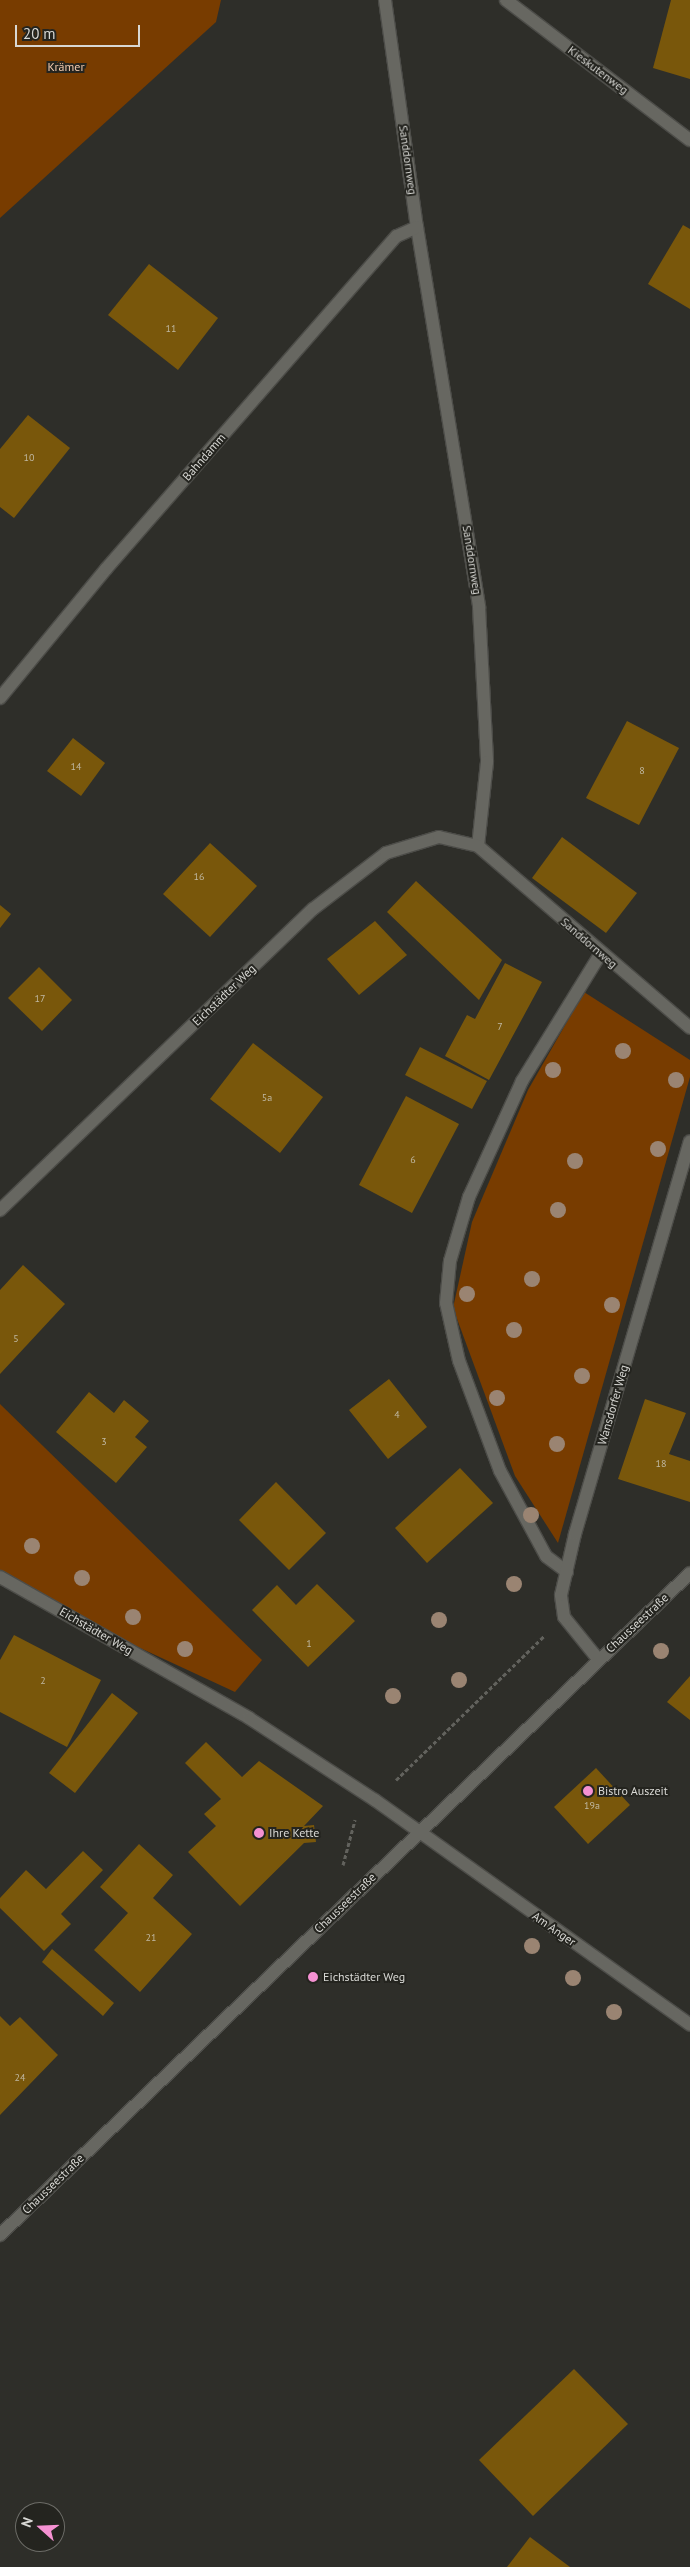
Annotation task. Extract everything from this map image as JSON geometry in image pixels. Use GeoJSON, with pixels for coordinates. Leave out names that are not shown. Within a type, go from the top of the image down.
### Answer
{"type":"FeatureCollection","features":[{"type":"Feature","properties":{"kind":"street","name":"Sanddornweg"},"geometry":{"type":"LineString","coordinates":[[385,0],[417,227],[480,607],[488,762],[478,846],[690,1028]]}},
{"type":"Feature","properties":{"kind":"street","name":"Kieskutenweg"},"geometry":{"type":"LineString","coordinates":[[506,0],[690,140]]}},
{"type":"Feature","properties":{"kind":"street","name":"Bahndamm"},"geometry":{"type":"LineString","coordinates":[[0,698],[106,569],[397,236],[417,227]]}},
{"type":"Feature","properties":{"kind":"street","name":"Eichstädter Weg"},"geometry":{"type":"LineString","coordinates":[[0,1210],[313,909],[386,853],[439,837],[478,846]]}},
{"type":"Feature","properties":{"kind":"street"},"geometry":{"type":"LineString","coordinates":[[566,1572],[546,1556],[500,1471],[459,1361],[446,1303],[450,1261],[469,1197],[522,1081],[601,953]]}},
{"type":"Feature","properties":{"kind":"street","name":"Wansdorfer Weg"},"geometry":{"type":"LineString","coordinates":[[564,1617],[561,1595],[566,1572],[690,1142]]}},
{"type":"Feature","properties":{"kind":"street","name":"Chausseestraße"},"geometry":{"type":"LineString","coordinates":[[0,2235],[598,1659],[690,1573]]}},
{"type":"Feature","properties":{"kind":"street","name":"Eichstädter Weg"},"geometry":{"type":"LineString","coordinates":[[0,1576],[249,1718],[375,1800],[418,1832]]}},
{"type":"Feature","properties":{"kind":"street"},"geometry":{"type":"LineString","coordinates":[[564,1617],[598,1659]]}},
{"type":"Feature","properties":{"kind":"street","name":"Am Anger"},"geometry":{"type":"LineString","coordinates":[[418,1832],[690,2025]]}},
{"type":"Feature","properties":{"kind":"path"},"geometry":{"type":"LineString","coordinates":[[396,1780],[564,1617]]}},
{"type":"Feature","properties":{"kind":"path"},"geometry":{"type":"LineString","coordinates":[[343,1866],[356,1818]]}},
{"type":"Feature","properties":{"kind":"green space","name":"Krämer"},"geometry":{"type":"Polygon","coordinates":[[[0,0],[221,0],[216,22],[0,218],[0,0]]]}},
{"type":"Feature","properties":{"kind":"green space"},"geometry":{"type":"Polygon","coordinates":[[[584,992],[690,1060],[690,1077],[558,1543],[515,1476],[453,1308],[472,1222],[528,1090],[584,992]]]}},
{"type":"Feature","properties":{"kind":"green space"},"geometry":{"type":"Polygon","coordinates":[[[0,1404],[262,1660],[235,1692],[0,1583],[0,1404]]]}},
{"type":"Feature","properties":{"kind":"building"},"geometry":{"type":"Polygon","coordinates":[[[671,0],[690,0],[690,79],[653,68],[671,0]]]}},
{"type":"Feature","properties":{"kind":"building"},"geometry":{"type":"Polygon","coordinates":[[[683,225],[690,229],[690,309],[648,284],[683,225]]]}},
{"type":"Feature","properties":{"kind":"building"},"geometry":{"type":"Polygon","coordinates":[[[149,264],[218,318],[178,370],[108,315],[149,264]]]}},
{"type":"Feature","properties":{"kind":"building"},"geometry":{"type":"Polygon","coordinates":[[[28,415],[70,448],[14,518],[0,507],[0,449],[28,415]]]}},
{"type":"Feature","properties":{"kind":"building"},"geometry":{"type":"Polygon","coordinates":[[[627,721],[679,748],[639,825],[586,798],[627,721]]]}},
{"type":"Feature","properties":{"kind":"building"},"geometry":{"type":"Polygon","coordinates":[[[73,738],[105,763],[81,796],[47,771],[73,738]]]}},
{"type":"Feature","properties":{"kind":"building"},"geometry":{"type":"Polygon","coordinates":[[[562,837],[637,893],[606,933],[532,878],[562,837]]]}},
{"type":"Feature","properties":{"kind":"building"},"geometry":{"type":"Polygon","coordinates":[[[210,843],[257,886],[210,937],[163,894],[210,843]]]}},
{"type":"Feature","properties":{"kind":"building"},"geometry":{"type":"Polygon","coordinates":[[[416,881],[502,960],[479,1000],[387,912],[416,881]]]}},
{"type":"Feature","properties":{"kind":"building"},"geometry":{"type":"Polygon","coordinates":[[[0,905],[11,914],[0,928],[0,905]]]}},
{"type":"Feature","properties":{"kind":"building"},"geometry":{"type":"Polygon","coordinates":[[[375,921],[407,955],[359,995],[327,959],[375,921]]]}},
{"type":"Feature","properties":{"kind":"building"},"geometry":{"type":"Polygon","coordinates":[[[505,963],[542,982],[489,1080],[445,1056],[467,1015],[475,1019],[505,963]]]}},
{"type":"Feature","properties":{"kind":"building"},"geometry":{"type":"Polygon","coordinates":[[[39,967],[72,1000],[42,1031],[8,998],[39,967]]]}},
{"type":"Feature","properties":{"kind":"building"},"geometry":{"type":"Polygon","coordinates":[[[253,1043],[323,1097],[280,1153],[210,1099],[253,1043]]]}},
{"type":"Feature","properties":{"kind":"building"},"geometry":{"type":"Polygon","coordinates":[[[420,1047],[487,1081],[472,1109],[405,1075],[420,1047]]]}},
{"type":"Feature","properties":{"kind":"building"},"geometry":{"type":"Polygon","coordinates":[[[406,1096],[459,1124],[412,1213],[359,1185],[406,1096]]]}},
{"type":"Feature","properties":{"kind":"building"},"geometry":{"type":"Polygon","coordinates":[[[23,1265],[65,1304],[0,1374],[0,1290],[23,1265]]]}},
{"type":"Feature","properties":{"kind":"building"},"geometry":{"type":"Polygon","coordinates":[[[389,1379],[427,1427],[388,1459],[349,1410],[389,1379]]]}},
{"type":"Feature","properties":{"kind":"building"},"geometry":{"type":"Polygon","coordinates":[[[89,1392],[114,1413],[124,1400],[149,1421],[135,1437],[147,1447],[116,1483],[56,1432],[89,1392]]]}},
{"type":"Feature","properties":{"kind":"building"},"geometry":{"type":"Polygon","coordinates":[[[645,1399],[686,1413],[669,1454],[690,1461],[690,1502],[618,1479],[645,1399]]]}},
{"type":"Feature","properties":{"kind":"building"},"geometry":{"type":"Polygon","coordinates":[[[460,1468],[493,1503],[427,1563],[395,1528],[460,1468]]]}},
{"type":"Feature","properties":{"kind":"building"},"geometry":{"type":"Polygon","coordinates":[[[276,1482],[326,1533],[289,1570],[239,1520],[276,1482]]]}},
{"type":"Feature","properties":{"kind":"building"},"geometry":{"type":"Polygon","coordinates":[[[317,1584],[355,1621],[308,1667],[252,1610],[277,1585],[296,1605],[317,1584]]]}},
{"type":"Feature","properties":{"kind":"building"},"geometry":{"type":"Polygon","coordinates":[[[14,1635],[101,1680],[67,1747],[0,1712],[0,1660],[14,1635]]]}},
{"type":"Feature","properties":{"kind":"building"},"geometry":{"type":"Polygon","coordinates":[[[690,1676],[690,1720],[667,1702],[690,1676]]]}},
{"type":"Feature","properties":{"kind":"building"},"geometry":{"type":"Polygon","coordinates":[[[112,1693],[138,1713],[75,1793],[49,1773],[112,1693]]]}},
{"type":"Feature","properties":{"kind":"building"},"geometry":{"type":"Polygon","coordinates":[[[206,1742],[242,1777],[259,1761],[323,1806],[304,1826],[314,1825],[316,1842],[304,1843],[240,1906],[188,1852],[216,1826],[204,1814],[221,1799],[185,1763],[206,1742]]]}},
{"type":"Feature","properties":{"kind":"building"},"geometry":{"type":"Polygon","coordinates":[[[596,1768],[630,1805],[588,1844],[554,1807],[596,1768]]]}},
{"type":"Feature","properties":{"kind":"building"},"geometry":{"type":"Polygon","coordinates":[[[139,1844],[173,1875],[153,1898],[192,1934],[140,1992],[94,1950],[128,1913],[100,1887],[139,1844]]]}},
{"type":"Feature","properties":{"kind":"building"},"geometry":{"type":"Polygon","coordinates":[[[83,1851],[103,1870],[61,1914],[71,1924],[44,1951],[0,1908],[0,1898],[26,1870],[46,1889],[83,1851]]]}},
{"type":"Feature","properties":{"kind":"building"},"geometry":{"type":"Polygon","coordinates":[[[52,1949],[114,2003],[103,2016],[42,1962],[52,1949]]]}},
{"type":"Feature","properties":{"kind":"building"},"geometry":{"type":"Polygon","coordinates":[[[0,2016],[10,2026],[20,2017],[58,2055],[0,2115],[0,2016]]]}},
{"type":"Feature","properties":{"kind":"building"},"geometry":{"type":"Polygon","coordinates":[[[574,2369],[628,2424],[533,2516],[479,2460],[574,2369]]]}},
{"type":"Feature","properties":{"kind":"building"},"geometry":{"type":"Polygon","coordinates":[[[530,2537],[570,2567],[507,2567],[530,2537]]]}},
{"type":"Feature","properties":{"kind":"place","name":"Bistro Auszeit"},"geometry":{"type":"Point","coordinates":[588,1791]}},
{"type":"Feature","properties":{"kind":"place","name":"Ihre Kette"},"geometry":{"type":"Point","coordinates":[259,1833]}},
{"type":"Feature","properties":{"kind":"place","name":"Eichstädter Weg"},"geometry":{"type":"Point","coordinates":[313,1977]}}]}
